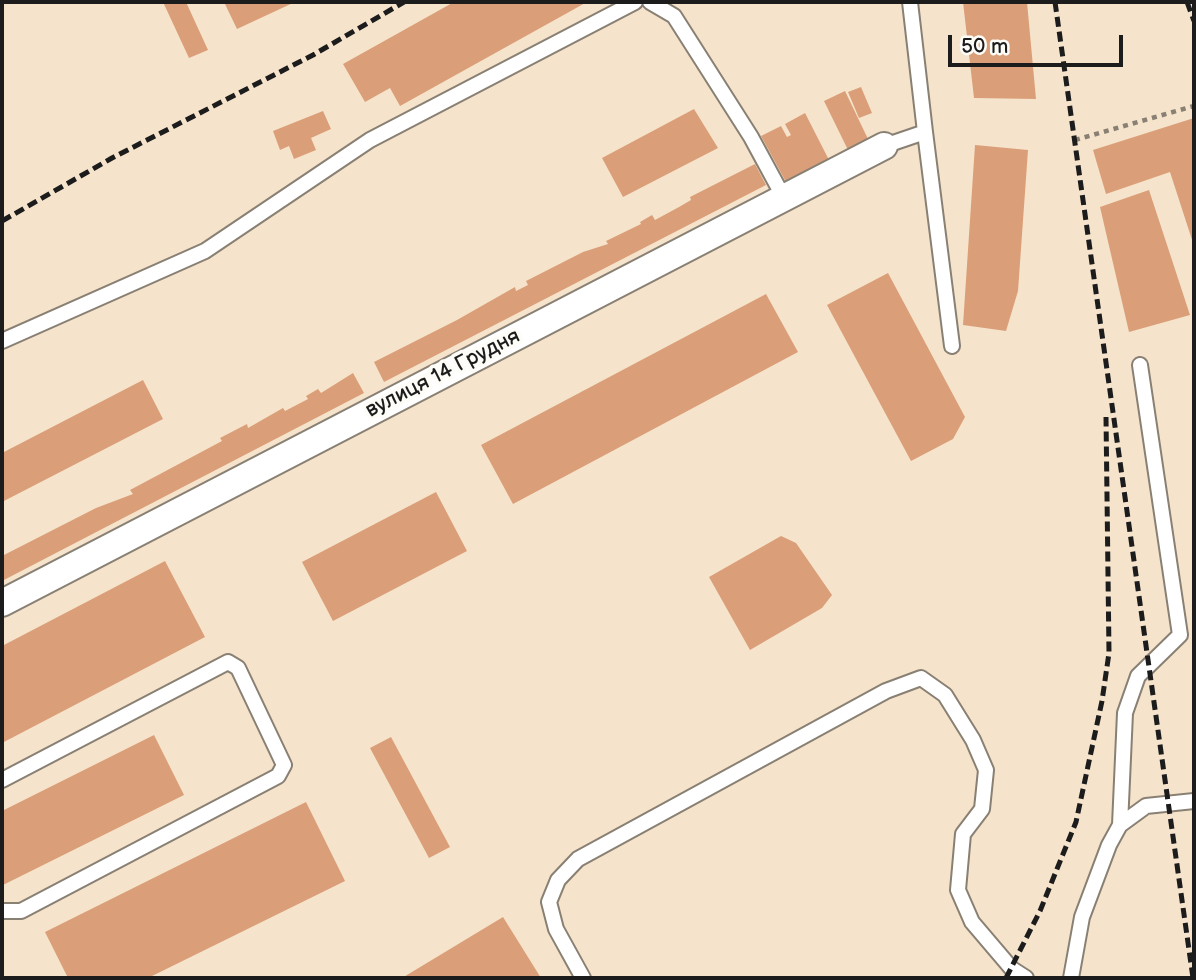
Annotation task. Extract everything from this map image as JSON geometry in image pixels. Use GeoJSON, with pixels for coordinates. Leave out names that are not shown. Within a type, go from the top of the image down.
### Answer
{"type":"FeatureCollection","features":[{"type":"Feature","properties":{"kind":"street","name":"вулиця 14 Грудня"},"geometry":{"type":"LineString","coordinates":[[2,603],[884,146]]}},
{"type":"Feature","properties":{"kind":"lane"},"geometry":{"type":"LineString","coordinates":[[2,341],[205,251],[370,140],[635,2]]}},
{"type":"Feature","properties":{"kind":"lane"},"geometry":{"type":"LineString","coordinates":[[650,2],[674,16],[751,137],[784,198]]}},
{"type":"Feature","properties":{"kind":"lane"},"geometry":{"type":"LineString","coordinates":[[910,2],[952,346]]}},
{"type":"Feature","properties":{"kind":"lane"},"geometry":{"type":"LineString","coordinates":[[884,146],[925,132]]}},
{"type":"Feature","properties":{"kind":"lane"},"geometry":{"type":"LineString","coordinates":[[1120,825],[1125,713],[1138,676],[1187,635],[1140,365]]}},
{"type":"Feature","properties":{"kind":"lane"},"geometry":{"type":"LineString","coordinates":[[2,780],[228,662],[238,668],[284,765],[278,776],[20,911],[2,911]]}},
{"type":"Feature","properties":{"kind":"lane"},"geometry":{"type":"LineString","coordinates":[[583,978],[556,929],[549,902],[558,880],[578,859],[886,691],[921,678],[946,695],[973,740],[986,770],[982,809],[963,834],[958,890],[972,922],[1012,969],[1026,978]]}},
{"type":"Feature","properties":{"kind":"lane"},"geometry":{"type":"LineString","coordinates":[[1071,978],[1082,918],[1109,845],[1120,825],[1146,806],[1194,801]]}},
{"type":"Feature","properties":{"kind":"path"},"geometry":{"type":"LineString","coordinates":[[1075,140],[1194,106]]}},
{"type":"Feature","properties":{"kind":"building"},"geometry":{"type":"Polygon","coordinates":[[[163,2],[186,2],[208,50],[189,58],[163,2]]]}},
{"type":"Feature","properties":{"kind":"building"},"geometry":{"type":"Polygon","coordinates":[[[224,2],[295,2],[237,29],[224,2]]]}},
{"type":"Feature","properties":{"kind":"building"},"geometry":{"type":"Polygon","coordinates":[[[454,2],[587,2],[400,106],[390,88],[365,102],[343,64],[454,2]]]}},
{"type":"Feature","properties":{"kind":"building"},"geometry":{"type":"Polygon","coordinates":[[[963,2],[1027,2],[1036,99],[974,98],[963,2]]]}},
{"type":"Feature","properties":{"kind":"building"},"geometry":{"type":"Polygon","coordinates":[[[861,87],[872,113],[859,118],[848,92],[861,87]]]}},
{"type":"Feature","properties":{"kind":"building"},"geometry":{"type":"Polygon","coordinates":[[[845,91],[868,139],[848,150],[824,101],[845,91]]]}},
{"type":"Feature","properties":{"kind":"building"},"geometry":{"type":"Polygon","coordinates":[[[694,109],[718,148],[623,197],[602,158],[694,109]]]}},
{"type":"Feature","properties":{"kind":"building"},"geometry":{"type":"Polygon","coordinates":[[[323,111],[331,129],[311,138],[316,150],[294,159],[289,146],[280,150],[273,131],[323,111]]]}},
{"type":"Feature","properties":{"kind":"building"},"geometry":{"type":"Polygon","coordinates":[[[805,113],[829,160],[786,182],[761,136],[781,126],[787,137],[791,135],[785,124],[805,113]]]}},
{"type":"Feature","properties":{"kind":"building"},"geometry":{"type":"Polygon","coordinates":[[[1194,118],[1194,246],[1170,172],[1106,194],[1093,150],[1194,118]]]}},
{"type":"Feature","properties":{"kind":"building"},"geometry":{"type":"Polygon","coordinates":[[[975,145],[1028,150],[1018,291],[1006,331],[963,325],[975,145]]]}},
{"type":"Feature","properties":{"kind":"building"},"geometry":{"type":"Polygon","coordinates":[[[755,164],[766,185],[384,382],[374,362],[515,287],[516,291],[528,285],[526,281],[583,252],[608,244],[606,241],[641,224],[640,222],[652,215],[655,220],[691,200],[690,197],[755,164]]]}},
{"type":"Feature","properties":{"kind":"building"},"geometry":{"type":"Polygon","coordinates":[[[1149,190],[1190,315],[1129,332],[1100,207],[1149,190]]]}},
{"type":"Feature","properties":{"kind":"building"},"geometry":{"type":"Polygon","coordinates":[[[888,273],[965,417],[953,439],[911,461],[827,305],[888,273]]]}},
{"type":"Feature","properties":{"kind":"building"},"geometry":{"type":"Polygon","coordinates":[[[766,294],[798,352],[513,504],[481,445],[766,294]]]}},
{"type":"Feature","properties":{"kind":"building"},"geometry":{"type":"Polygon","coordinates":[[[353,373],[364,393],[2,581],[2,556],[96,508],[133,494],[130,490],[222,441],[220,438],[247,424],[248,428],[283,408],[285,411],[308,399],[306,396],[318,389],[321,393],[353,373]]]}},
{"type":"Feature","properties":{"kind":"building"},"geometry":{"type":"Polygon","coordinates":[[[143,380],[163,419],[2,502],[2,453],[143,380]]]}},
{"type":"Feature","properties":{"kind":"building"},"geometry":{"type":"Polygon","coordinates":[[[436,492],[467,551],[333,621],[302,562],[436,492]]]}},
{"type":"Feature","properties":{"kind":"building"},"geometry":{"type":"Polygon","coordinates":[[[781,536],[796,543],[832,595],[822,608],[750,650],[709,577],[781,536]]]}},
{"type":"Feature","properties":{"kind":"building"},"geometry":{"type":"Polygon","coordinates":[[[165,561],[205,637],[2,743],[2,646],[165,561]]]}},
{"type":"Feature","properties":{"kind":"building"},"geometry":{"type":"Polygon","coordinates":[[[154,735],[184,795],[3,885],[2,811],[154,735]]]}},
{"type":"Feature","properties":{"kind":"building"},"geometry":{"type":"Polygon","coordinates":[[[391,737],[450,847],[429,858],[370,748],[391,737]]]}},
{"type":"Feature","properties":{"kind":"building"},"geometry":{"type":"Polygon","coordinates":[[[306,802],[345,881],[148,978],[68,978],[45,932],[306,802]]]}},
{"type":"Feature","properties":{"kind":"building"},"geometry":{"type":"Polygon","coordinates":[[[503,917],[541,978],[402,978],[503,917]]]}},
{"type":"Feature","properties":{"kind":"railway"},"geometry":{"type":"LineString","coordinates":[[2,221],[112,158],[313,55],[404,2]]}},
{"type":"Feature","properties":{"kind":"railway"},"geometry":{"type":"LineString","coordinates":[[1055,2],[1193,978]]}},
{"type":"Feature","properties":{"kind":"railway"},"geometry":{"type":"LineString","coordinates":[[1187,2],[1194,21]]}},
{"type":"Feature","properties":{"kind":"railway"},"geometry":{"type":"LineString","coordinates":[[1006,978],[1040,911],[1076,822],[1102,701],[1109,653],[1106,417]]}}]}
